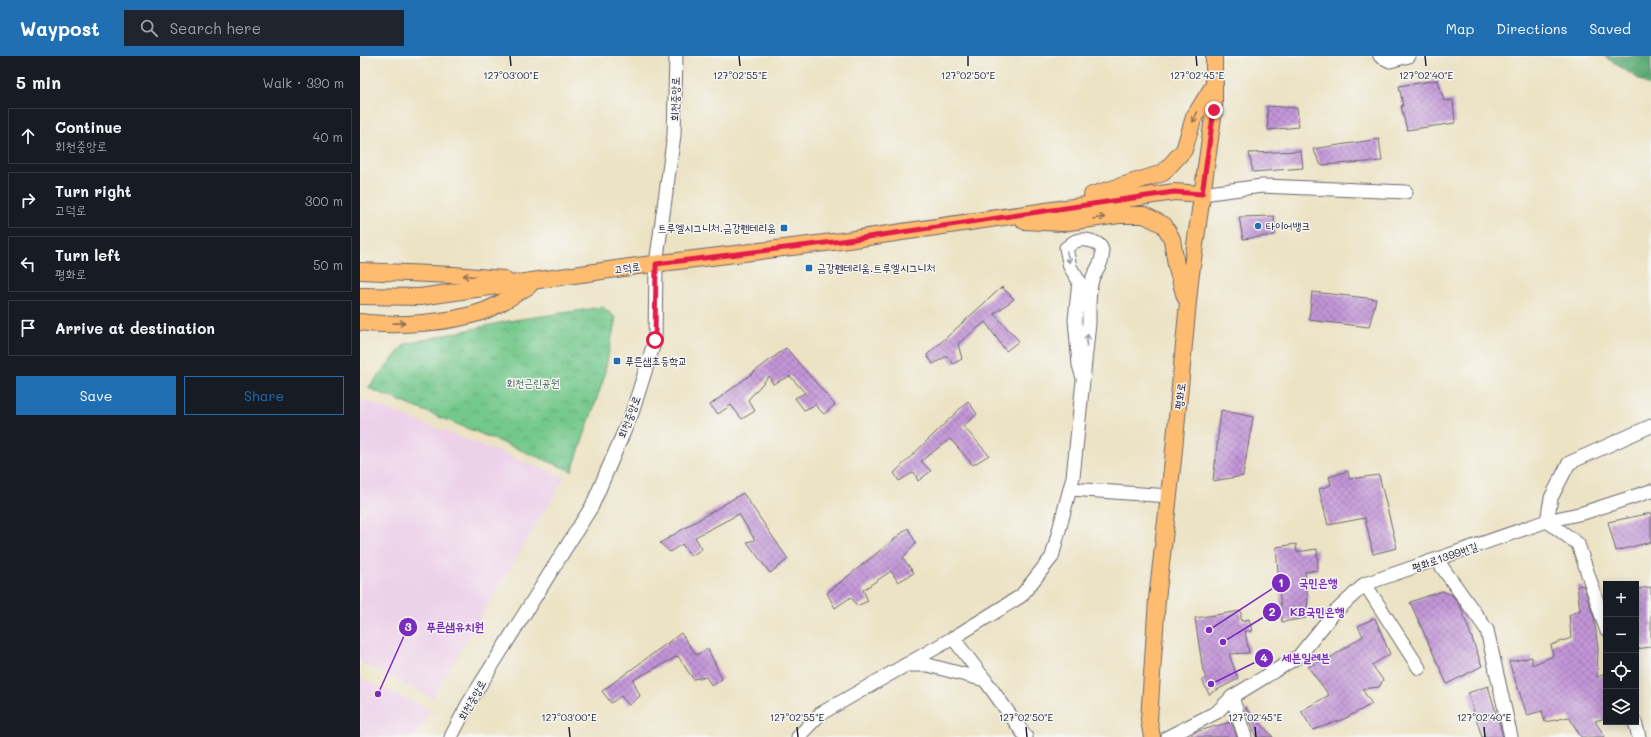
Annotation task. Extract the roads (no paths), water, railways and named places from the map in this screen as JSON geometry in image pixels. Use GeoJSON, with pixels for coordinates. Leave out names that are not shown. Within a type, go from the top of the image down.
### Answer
{"type":"FeatureCollection","features":[{"type":"Feature","properties":{"kind":"main road","name":"평화로"},"geometry":{"type":"LineString","coordinates":[[1152,737],[1149,720],[1154,635],[1188,306],[1214,110],[1214,56]]}},
{"type":"Feature","properties":{"kind":"main road"},"geometry":{"type":"LineString","coordinates":[[1037,212],[1163,173],[1184,150],[1194,117],[1215,83]]}},
{"type":"Feature","properties":{"kind":"main road","name":"고덕로"},"geometry":{"type":"LineString","coordinates":[[360,296],[420,298],[656,264],[841,241],[1180,192],[1202,194]]}},
{"type":"Feature","properties":{"kind":"main road"},"geometry":{"type":"LineString","coordinates":[[990,219],[1062,223],[1119,215],[1144,215],[1164,225],[1172,239],[1176,265],[1188,306]]}},
{"type":"Feature","properties":{"kind":"main road"},"geometry":{"type":"LineString","coordinates":[[360,271],[453,275],[536,282]]}},
{"type":"Feature","properties":{"kind":"main road"},"geometry":{"type":"LineString","coordinates":[[360,322],[417,323],[449,320],[485,311],[536,282]]}},
{"type":"Feature","properties":{"kind":"street","name":"회천중앙로"},"geometry":{"type":"LineString","coordinates":[[451,737],[468,704],[592,506],[632,413],[655,340],[656,264],[674,135],[676,56]]}},
{"type":"Feature","properties":{"kind":"street"},"geometry":{"type":"LineString","coordinates":[[1380,56],[1390,61],[1409,56]]}},
{"type":"Feature","properties":{"kind":"street"},"geometry":{"type":"LineString","coordinates":[[1202,194],[1262,186],[1406,192]]}},
{"type":"Feature","properties":{"kind":"street"},"geometry":{"type":"LineString","coordinates":[[800,736],[820,714],[953,638],[1021,596],[1052,557],[1071,489],[1083,378],[1093,278],[1102,261],[1102,250],[1098,244],[1089,240],[1077,241],[1066,248],[1070,267],[1079,281],[1076,320],[1079,365],[1083,378]]}},
{"type":"Feature","properties":{"kind":"street"},"geometry":{"type":"LineString","coordinates":[[1603,620],[1578,544],[1547,521],[1551,498],[1569,463],[1651,426]]}},
{"type":"Feature","properties":{"kind":"street"},"geometry":{"type":"LineString","coordinates":[[1071,489],[1169,496]]}},
{"type":"Feature","properties":{"kind":"street","name":"평화로1399번길"},"geometry":{"type":"LineString","coordinates":[[1168,737],[1217,712],[1232,697],[1299,656],[1334,614],[1365,584],[1547,521],[1583,513],[1651,491]]}},
{"type":"Feature","properties":{"kind":"street"},"geometry":{"type":"LineString","coordinates":[[1437,560],[1487,630],[1511,737]]}},
{"type":"Feature","properties":{"kind":"street"},"geometry":{"type":"LineString","coordinates":[[1365,584],[1419,668]]}},
{"type":"Feature","properties":{"kind":"street"},"geometry":{"type":"LineString","coordinates":[[953,638],[1026,737]]}},
{"type":"Feature","properties":{"kind":"street"},"geometry":{"type":"LineString","coordinates":[[904,665],[928,665],[985,680]]}},
{"type":"Feature","properties":{"kind":"street"},"geometry":{"type":"LineString","coordinates":[[1232,697],[1245,737]]}},
{"type":"Feature","properties":{"kind":"street"},"geometry":{"type":"LineString","coordinates":[[1636,725],[1639,737]]}},
{"type":"Feature","properties":{"kind":"place","name":"타이어뱅크"},"geometry":{"type":"Point","coordinates":[1258,226]}},
{"type":"Feature","properties":{"kind":"place","name":"트루엘시그니처.금강펜테리움"},"geometry":{"type":"Point","coordinates":[784,228]}},
{"type":"Feature","properties":{"kind":"place","name":"금강펜테리움.트루엘시그니처"},"geometry":{"type":"Point","coordinates":[809,268]}},
{"type":"Feature","properties":{"kind":"place","name":"푸른샘초등학교"},"geometry":{"type":"Point","coordinates":[617,361]}},
{"type":"Feature","properties":{"kind":"place","name":"국민은행"},"geometry":{"type":"Point","coordinates":[1209,630]}},
{"type":"Feature","properties":{"kind":"place","name":"KB국민은행"},"geometry":{"type":"Point","coordinates":[1223,642]}},
{"type":"Feature","properties":{"kind":"place","name":"세븐일레븐"},"geometry":{"type":"Point","coordinates":[1211,684]}},
{"type":"Feature","properties":{"kind":"place","name":"푸른샘유치원"},"geometry":{"type":"Point","coordinates":[378,694]}},
{"type":"Feature","properties":{"kind":"park label","name":"회천근린공원"},"geometry":{"type":"Point","coordinates":[533,383]}}]}
